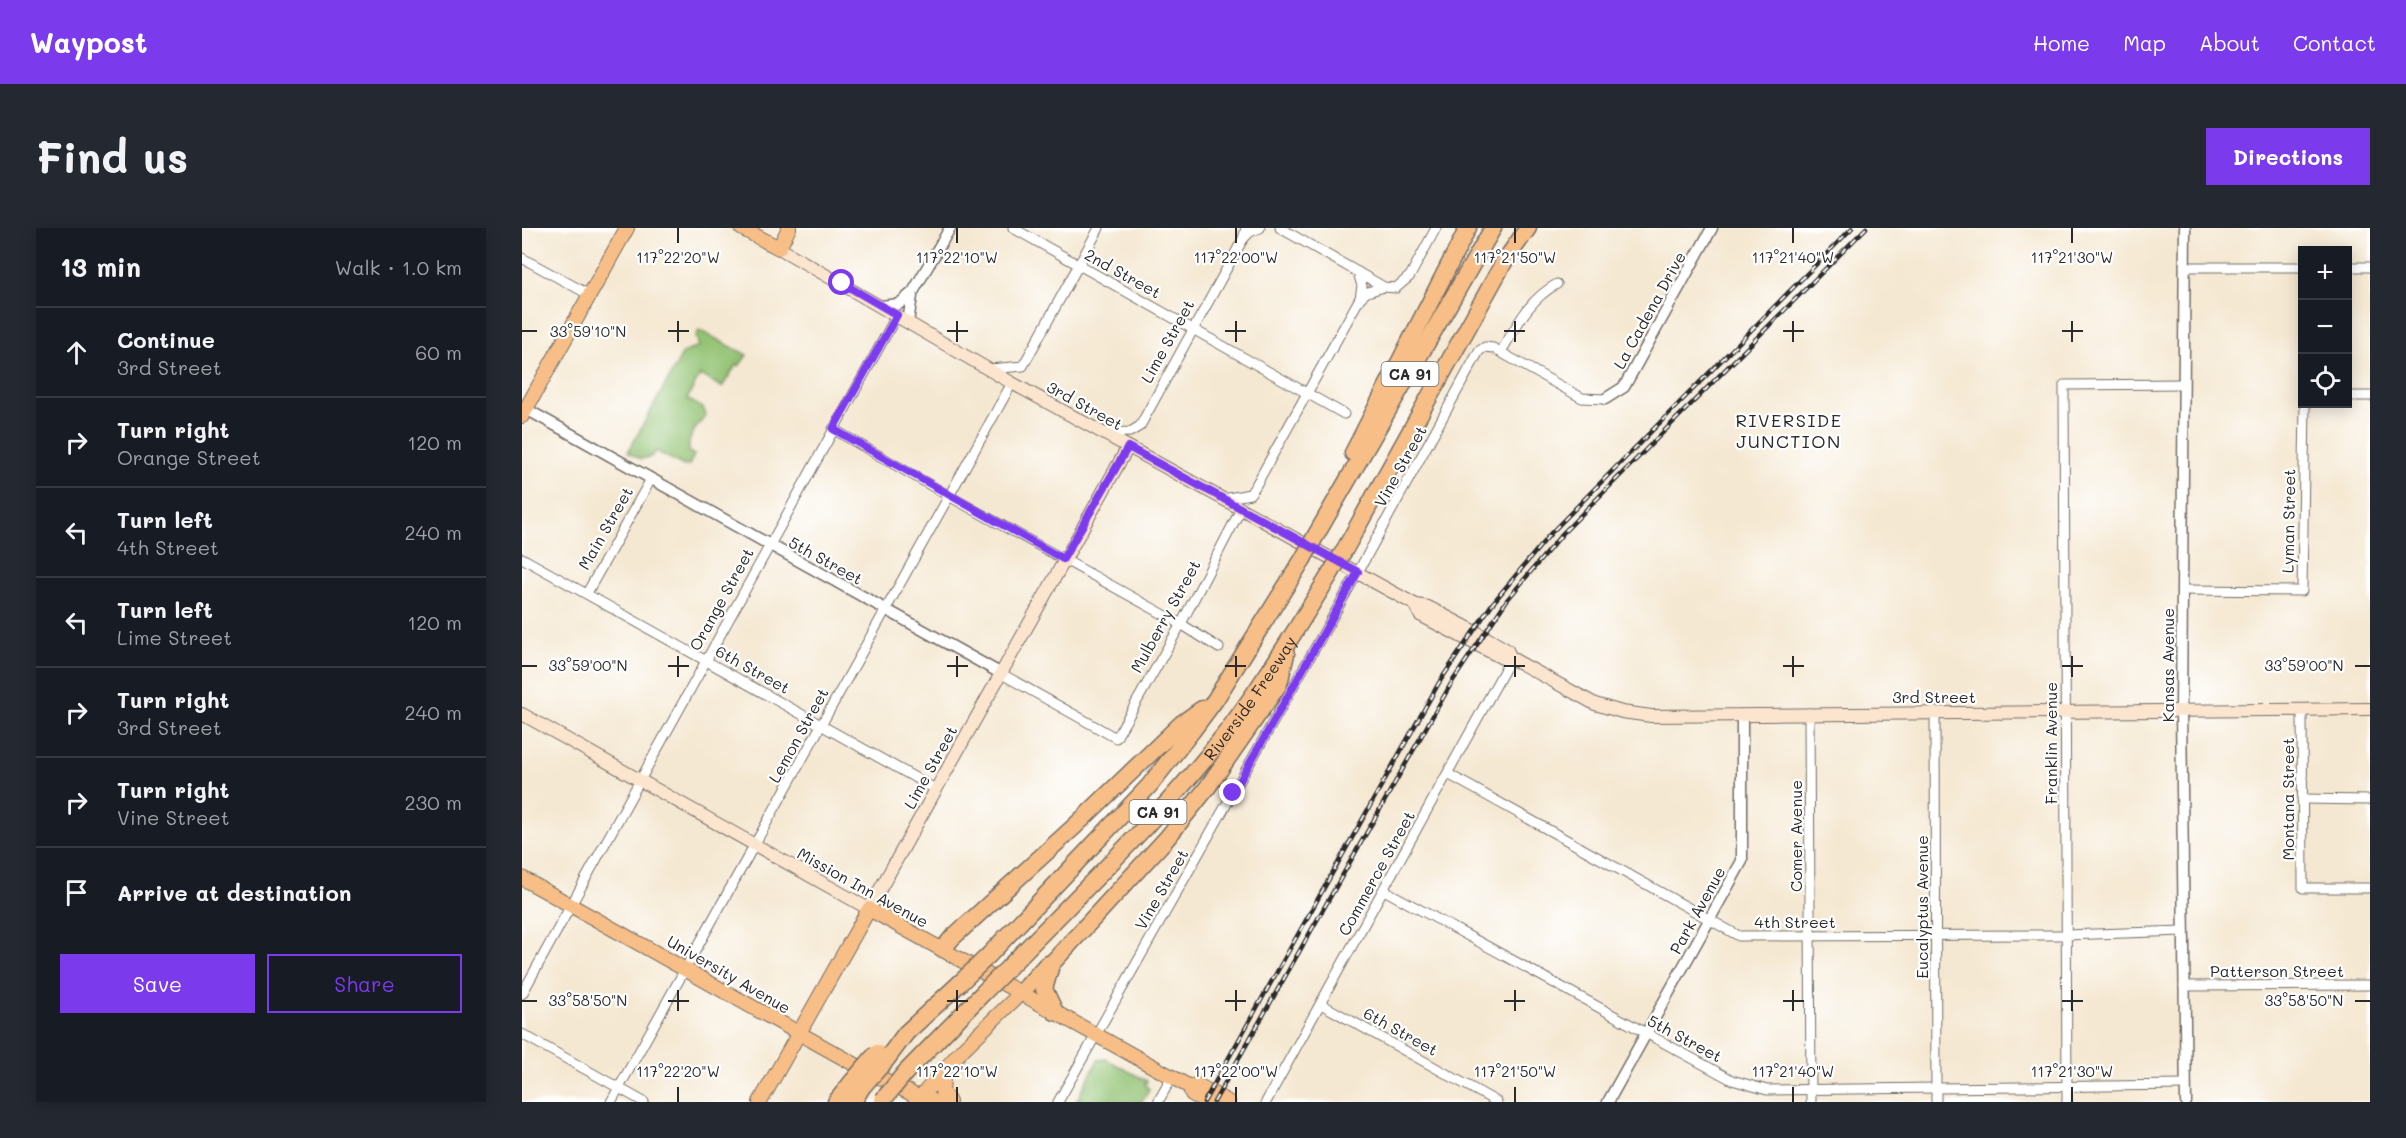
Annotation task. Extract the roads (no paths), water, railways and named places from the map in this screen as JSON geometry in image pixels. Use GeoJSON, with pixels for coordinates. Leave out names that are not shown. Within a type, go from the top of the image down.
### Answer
{"type":"FeatureCollection","features":[{"type":"Feature","properties":{"kind":"highway"},"geometry":{"type":"LineString","coordinates":[[1325,520],[1363,430],[1468,228]]}},
{"type":"Feature","properties":{"kind":"highway","name":"Riverside Freeway"},"geometry":{"type":"LineString","coordinates":[[857,1084],[882,1057],[887,1041],[906,1033],[989,955],[1149,786],[1215,700],[1303,559],[1493,228]]}},
{"type":"Feature","properties":{"kind":"highway","name":"Riverside Freeway"},"geometry":{"type":"LineString","coordinates":[[882,1101],[905,1073],[1157,813],[1211,752],[1258,688],[1329,576],[1504,262],[1528,228]]}},
{"type":"Feature","properties":{"kind":"highway"},"geometry":{"type":"LineString","coordinates":[[1504,262],[1534,228]]}},
{"type":"Feature","properties":{"kind":"highway"},"geometry":{"type":"LineString","coordinates":[[1055,1012],[1044,989],[1047,973],[1053,962],[1167,838],[1207,788],[1279,684],[1289,641]]}},
{"type":"Feature","properties":{"kind":"highway"},"geometry":{"type":"LineString","coordinates":[[943,949],[952,938],[1146,760],[1181,724],[1215,700]]}},
{"type":"Feature","properties":{"kind":"highway"},"geometry":{"type":"LineString","coordinates":[[1021,993],[1046,965],[1053,962]]}},
{"type":"Feature","properties":{"kind":"highway"},"geometry":{"type":"LineString","coordinates":[[836,1102],[857,1084]]}},
{"type":"Feature","properties":{"kind":"highway"},"geometry":{"type":"LineString","coordinates":[[853,1102],[857,1084]]}},
{"type":"Feature","properties":{"kind":"main road"},"geometry":{"type":"LineString","coordinates":[[523,410],[627,228]]}},
{"type":"Feature","properties":{"kind":"main road","name":"3rd Street"},"geometry":{"type":"LineString","coordinates":[[741,228],[1102,433],[1416,605],[1428,607],[1478,633],[1507,650],[1511,658],[1595,704],[1622,712],[1651,716],[2370,709]]}},
{"type":"Feature","properties":{"kind":"main road"},"geometry":{"type":"LineString","coordinates":[[779,248],[789,228]]}},
{"type":"Feature","properties":{"kind":"main road","name":"Lime Street"},"geometry":{"type":"LineString","coordinates":[[760,1102],[937,790],[1063,559],[1128,447]]}},
{"type":"Feature","properties":{"kind":"main road","name":"Mission Inn Avenue"},"geometry":{"type":"LineString","coordinates":[[522,714],[1190,1087],[1192,1094],[1205,1102]]}},
{"type":"Feature","properties":{"kind":"main road","name":"University Avenue"},"geometry":{"type":"LineString","coordinates":[[522,878],[919,1101],[938,1102]]}},
{"type":"Feature","properties":{"kind":"main road"},"geometry":{"type":"LineString","coordinates":[[919,1101],[963,1049],[1021,993]]}},
{"type":"Feature","properties":{"kind":"main road"},"geometry":{"type":"LineString","coordinates":[[944,1072],[942,1091],[950,1102]]}},
{"type":"Feature","properties":{"kind":"main road","name":"Mission Inn Avenue"},"geometry":{"type":"LineString","coordinates":[[1190,1087],[1197,1085],[1228,1102]]}},
{"type":"Feature","properties":{"kind":"street"},"geometry":{"type":"LineString","coordinates":[[880,306],[899,304],[913,292],[950,228]]}},
{"type":"Feature","properties":{"kind":"street","name":"2nd Street"},"geometry":{"type":"LineString","coordinates":[[1013,228],[1344,414]]}},
{"type":"Feature","properties":{"kind":"street"},"geometry":{"type":"LineString","coordinates":[[990,369],[1023,366],[1099,228]]}},
{"type":"Feature","properties":{"kind":"street"},"geometry":{"type":"LineString","coordinates":[[1243,239],[1246,228]]}},
{"type":"Feature","properties":{"kind":"street"},"geometry":{"type":"LineString","coordinates":[[1243,239],[1250,232],[1260,228]]}},
{"type":"Feature","properties":{"kind":"street"},"geometry":{"type":"LineString","coordinates":[[1360,298],[1367,292],[1384,287],[1396,288],[1404,283],[1436,228]]}},
{"type":"Feature","properties":{"kind":"street","name":"La Cadena Drive"},"geometry":{"type":"LineString","coordinates":[[1605,399],[1624,387],[1712,228]]}},
{"type":"Feature","properties":{"kind":"street","name":"Kansas Avenue"},"geometry":{"type":"LineString","coordinates":[[2185,228],[2181,710],[2186,1102]]}},
{"type":"Feature","properties":{"kind":"street"},"geometry":{"type":"LineString","coordinates":[[1285,229],[1384,287]]}},
{"type":"Feature","properties":{"kind":"street","name":"Lime Street"},"geometry":{"type":"LineString","coordinates":[[1102,433],[1130,432],[1140,426],[1243,239]]}},
{"type":"Feature","properties":{"kind":"street"},"geometry":{"type":"LineString","coordinates":[[522,258],[590,295]]}},
{"type":"Feature","properties":{"kind":"street"},"geometry":{"type":"LineString","coordinates":[[2185,267],[2298,267]]}},
{"type":"Feature","properties":{"kind":"street"},"geometry":{"type":"LineString","coordinates":[[2352,267],[2370,267]]}},
{"type":"Feature","properties":{"kind":"street"},"geometry":{"type":"LineString","coordinates":[[1223,499],[1250,494],[1256,486],[1360,298],[1362,286],[1358,273]]}},
{"type":"Feature","properties":{"kind":"street"},"geometry":{"type":"LineString","coordinates":[[1557,284],[1530,305],[1501,352],[1582,399],[1605,399]]}},
{"type":"Feature","properties":{"kind":"street"},"geometry":{"type":"LineString","coordinates":[[908,322],[913,292]]}},
{"type":"Feature","properties":{"kind":"street","name":"Orange Street"},"geometry":{"type":"LineString","coordinates":[[522,993],[897,315]]}},
{"type":"Feature","properties":{"kind":"street","name":"Vine Street"},"geometry":{"type":"LineString","coordinates":[[1058,1102],[1358,572],[1479,351],[1485,347],[1501,352]]}},
{"type":"Feature","properties":{"kind":"street","name":"Lemon Street"},"geometry":{"type":"LineString","coordinates":[[610,1102],[1012,383]]}},
{"type":"Feature","properties":{"kind":"street","name":"Franklin Avenue"},"geometry":{"type":"LineString","coordinates":[[2067,1102],[2064,385],[2183,384]]}},
{"type":"Feature","properties":{"kind":"street"},"geometry":{"type":"LineString","coordinates":[[2352,396],[2370,396]]}},
{"type":"Feature","properties":{"kind":"street","name":"Lyman Street"},"geometry":{"type":"LineString","coordinates":[[2182,590],[2302,591],[2305,408]]}},
{"type":"Feature","properties":{"kind":"street","name":"5th Street"},"geometry":{"type":"LineString","coordinates":[[523,410],[1116,738]]}},
{"type":"Feature","properties":{"kind":"street"},"geometry":{"type":"LineString","coordinates":[[833,429],[1220,648]]}},
{"type":"Feature","properties":{"kind":"street","name":"Main Street"},"geometry":{"type":"LineString","coordinates":[[586,593],[651,479]]}},
{"type":"Feature","properties":{"kind":"street","name":"Mulberry Street"},"geometry":{"type":"LineString","coordinates":[[1116,738],[1181,624],[1241,509]]}},
{"type":"Feature","properties":{"kind":"street","name":"6th Street"},"geometry":{"type":"LineString","coordinates":[[522,558],[937,790]]}},
{"type":"Feature","properties":{"kind":"street","name":"Commerce Street"},"geometry":{"type":"LineString","coordinates":[[1266,1102],[1511,658]]}},
{"type":"Feature","properties":{"kind":"street","name":"Montana Street"},"geometry":{"type":"LineString","coordinates":[[2302,710],[2302,888],[2370,888]]}},
{"type":"Feature","properties":{"kind":"street","name":"Eucalyptus Avenue"},"geometry":{"type":"LineString","coordinates":[[1935,712],[1936,1102]]}},
{"type":"Feature","properties":{"kind":"street","name":"Comer Avenue"},"geometry":{"type":"LineString","coordinates":[[1809,713],[1811,1102]]}},
{"type":"Feature","properties":{"kind":"street","name":"Park Avenue"},"geometry":{"type":"LineString","coordinates":[[1608,1102],[1742,861],[1742,715]]}},
{"type":"Feature","properties":{"kind":"street","name":"4th Street"},"geometry":{"type":"LineString","coordinates":[[1448,774],[1739,936],[2065,935],[2184,931]]}},
{"type":"Feature","properties":{"kind":"street"},"geometry":{"type":"LineString","coordinates":[[2302,800],[2370,800]]}},
{"type":"Feature","properties":{"kind":"street","name":"5th Street"},"geometry":{"type":"LineString","coordinates":[[1384,890],[1732,1080],[1767,1090],[2185,1085]]}},
{"type":"Feature","properties":{"kind":"street","name":"Patterson Street"},"geometry":{"type":"LineString","coordinates":[[2184,986],[2370,985]]}},
{"type":"Feature","properties":{"kind":"street","name":"6th Street"},"geometry":{"type":"LineString","coordinates":[[1321,1004],[1497,1102]]}},
{"type":"Feature","properties":{"kind":"street"},"geometry":{"type":"LineString","coordinates":[[522,1034],[644,1102]]}},
{"type":"Feature","properties":{"kind":"street"},"geometry":{"type":"LineString","coordinates":[[1158,1102],[1172,1077]]}},
{"type":"Feature","properties":{"kind":"railway"},"geometry":{"type":"LineString","coordinates":[[1204,1102],[1440,681],[1492,604],[1551,533],[1852,228]]}},
{"type":"Feature","properties":{"kind":"railway"},"geometry":{"type":"LineString","coordinates":[[1214,1102],[1452,682],[1507,600],[1563,533],[1866,228]]}},
{"type":"Feature","properties":{"kind":"district","name":"RIVERSIDE JUNCTION"},"geometry":{"type":"Point","coordinates":[1789,430]}}]}
